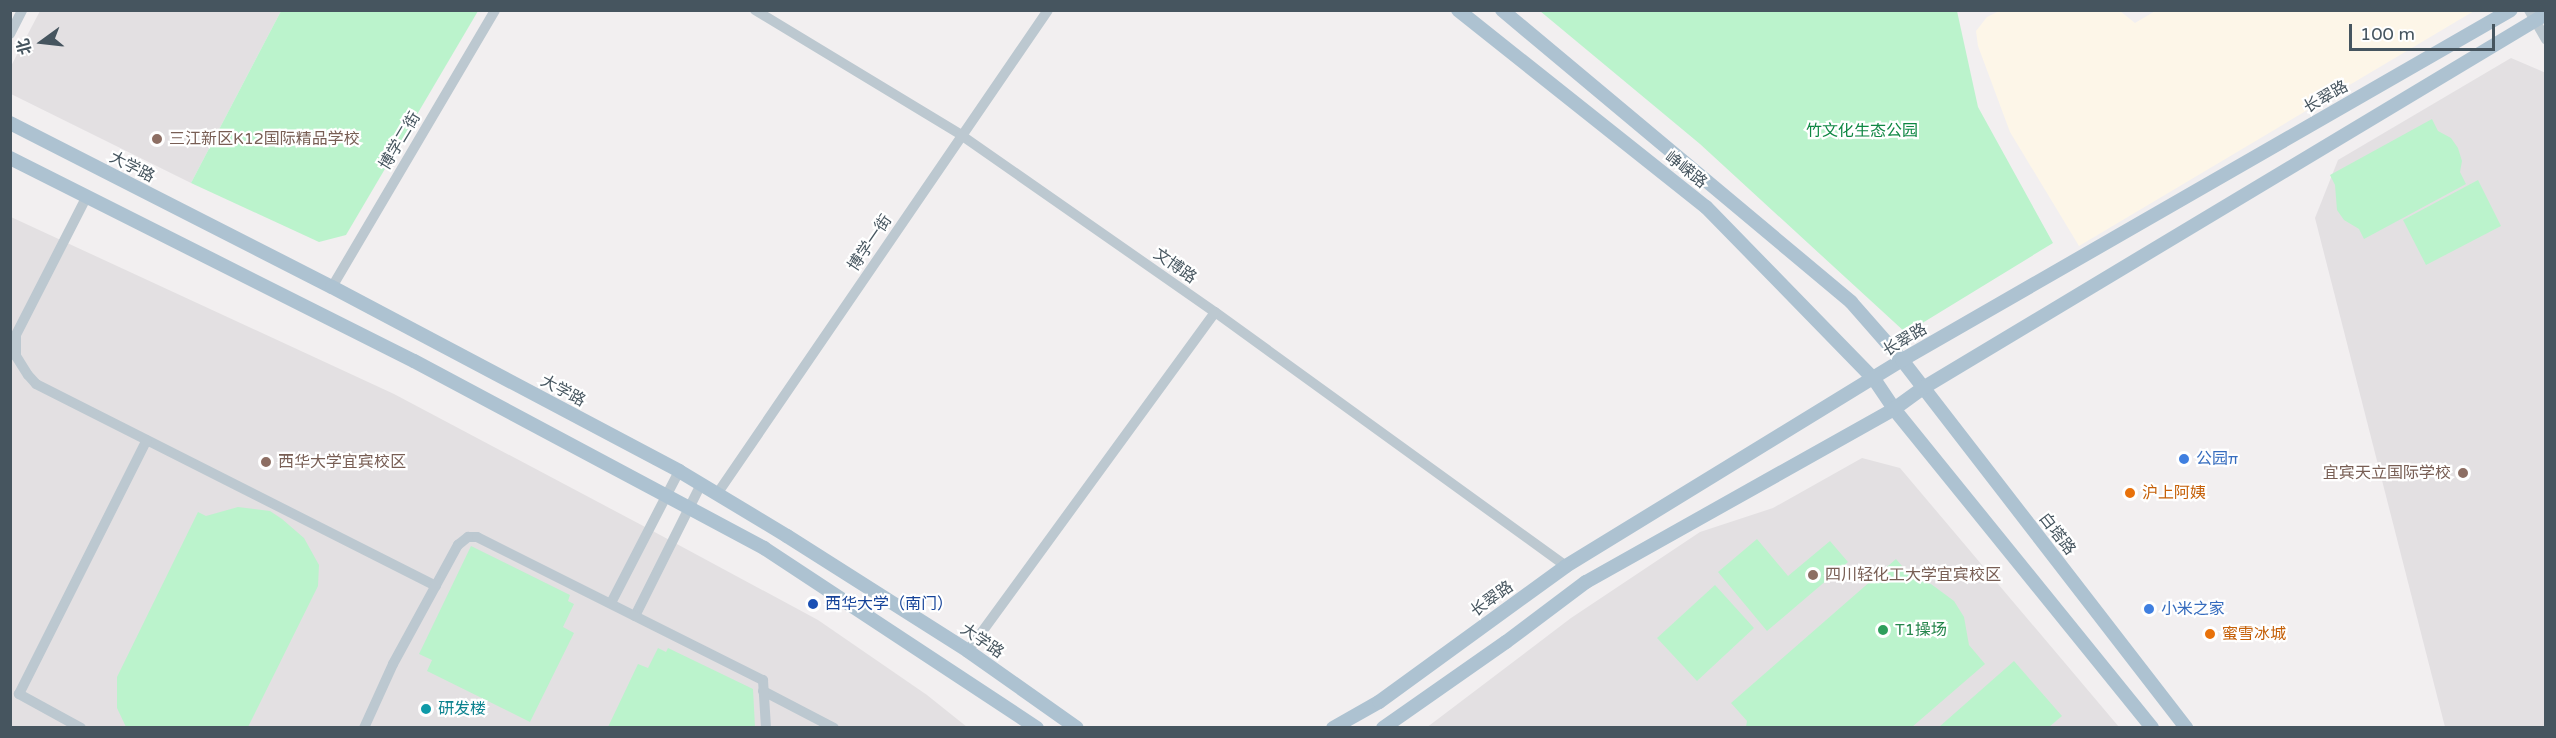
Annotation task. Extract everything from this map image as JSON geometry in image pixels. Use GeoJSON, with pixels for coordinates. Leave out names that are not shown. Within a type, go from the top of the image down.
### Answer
{"type":"FeatureCollection","features":[{"type":"Feature","properties":{"kind":"main road","name":"峥嵘路"},"geometry":{"type":"LineString","coordinates":[[1458,10],[1706,207],[1874,379]]}},
{"type":"Feature","properties":{"kind":"main road","name":"峥嵘路"},"geometry":{"type":"LineString","coordinates":[[1502,10],[1851,302],[1902,360]]}},
{"type":"Feature","properties":{"kind":"main road","name":"长翠路"},"geometry":{"type":"LineString","coordinates":[[1333,728],[1379,702],[1566,566],[1902,360],[2511,10]]}},
{"type":"Feature","properties":{"kind":"main road"},"geometry":{"type":"LineString","coordinates":[[1383,728],[1506,642],[1586,582],[1894,409],[1923,388],[2540,15]]}},
{"type":"Feature","properties":{"kind":"main road","name":"大学路"},"geometry":{"type":"LineString","coordinates":[[10,123],[332,287],[679,471],[968,651],[1077,728]]}},
{"type":"Feature","properties":{"kind":"main road"},"geometry":{"type":"LineString","coordinates":[[10,158],[414,362],[764,548],[1037,728]]}},
{"type":"Feature","properties":{"kind":"main road","name":"白塔路"},"geometry":{"type":"LineString","coordinates":[[1902,360],[2186,728]]}},
{"type":"Feature","properties":{"kind":"main road"},"geometry":{"type":"LineString","coordinates":[[1874,379],[1894,409],[2152,728]]}},
{"type":"Feature","properties":{"kind":"street"},"geometry":{"type":"LineString","coordinates":[[10,34],[22,10]]}},
{"type":"Feature","properties":{"kind":"street","name":"博学二街"},"geometry":{"type":"LineString","coordinates":[[332,287],[495,10]]}},
{"type":"Feature","properties":{"kind":"street","name":"文博路"},"geometry":{"type":"LineString","coordinates":[[755,10],[961,135],[1215,312],[1566,566]]}},
{"type":"Feature","properties":{"kind":"street","name":"博学一街"},"geometry":{"type":"LineString","coordinates":[[717,494],[1048,10]]}},
{"type":"Feature","properties":{"kind":"street"},"geometry":{"type":"LineString","coordinates":[[2540,15],[2546,40]]}},
{"type":"Feature","properties":{"kind":"street"},"geometry":{"type":"LineString","coordinates":[[87,196],[16,335],[16,356],[36,384],[436,586]]}},
{"type":"Feature","properties":{"kind":"street"},"geometry":{"type":"LineString","coordinates":[[968,651],[1215,312]]}},
{"type":"Feature","properties":{"kind":"street"},"geometry":{"type":"LineString","coordinates":[[81,728],[15,691],[147,440]]}},
{"type":"Feature","properties":{"kind":"street"},"geometry":{"type":"LineString","coordinates":[[611,603],[679,471]]}},
{"type":"Feature","properties":{"kind":"street"},"geometry":{"type":"LineString","coordinates":[[635,616],[701,484]]}},
{"type":"Feature","properties":{"kind":"street"},"geometry":{"type":"LineString","coordinates":[[364,728],[393,664],[458,545],[468,537],[477,537],[763,680],[766,728]]}},
{"type":"Feature","properties":{"kind":"street"},"geometry":{"type":"LineString","coordinates":[[763,691],[834,728]]}},
{"type":"Feature","properties":{"kind":"shaded area"},"geometry":{"type":"Polygon","coordinates":[[[2157,10],[2474,11],[2079,246],[2010,132],[1978,46],[1976,31],[1987,17],[1999,11],[2120,11],[2135,23],[2157,10]]]}},
{"type":"Feature","properties":{"kind":"shaded area","name":"三江新区K12国际精品学校"},"geometry":{"type":"Polygon","coordinates":[[[40,11],[281,11],[191,183],[11,94],[10,68],[40,11]]]}},
{"type":"Feature","properties":{"kind":"shaded area","name":"宜宾天立国际学校"},"geometry":{"type":"Polygon","coordinates":[[[2511,58],[2546,73],[2545,727],[2445,727],[2315,218],[2338,160],[2511,58]]]}},
{"type":"Feature","properties":{"kind":"shaded area","name":"西华大学宜宾校区"},"geometry":{"type":"Polygon","coordinates":[[[11,217],[394,394],[649,529],[818,620],[927,695],[967,727],[11,728],[11,217]]]}},
{"type":"Feature","properties":{"kind":"shaded area","name":"四川轻化工大学宜宾校区"},"geometry":{"type":"Polygon","coordinates":[[[1862,458],[1900,468],[2119,727],[1426,728],[1571,618],[1700,532],[1773,508],[1862,458]]]}},
{"type":"Feature","properties":{"kind":"green space"},"geometry":{"type":"Polygon","coordinates":[[[281,11],[478,11],[346,235],[319,242],[191,183],[281,11]]]}},
{"type":"Feature","properties":{"kind":"green space","name":"竹文化生态公园"},"geometry":{"type":"Polygon","coordinates":[[[1540,11],[1957,11],[1978,107],[2053,243],[1906,333],[1700,144],[1540,11]]]}},
{"type":"Feature","properties":{"kind":"green space"},"geometry":{"type":"Polygon","coordinates":[[[2432,119],[2438,131],[2451,138],[2458,148],[2462,161],[2460,172],[2466,184],[2364,239],[2359,229],[2344,220],[2337,210],[2335,185],[2330,175],[2432,119]]]}},
{"type":"Feature","properties":{"kind":"green space"},"geometry":{"type":"Polygon","coordinates":[[[2478,180],[2501,226],[2426,265],[2403,220],[2478,180]]]}},
{"type":"Feature","properties":{"kind":"green space"},"geometry":{"type":"Polygon","coordinates":[[[238,507],[270,511],[282,519],[304,538],[319,565],[318,586],[248,727],[126,727],[117,708],[117,677],[198,512],[206,516],[238,507]]]}},
{"type":"Feature","properties":{"kind":"green space"},"geometry":{"type":"Polygon","coordinates":[[[1757,539],[1788,576],[1830,541],[1848,562],[1767,631],[1718,572],[1757,539]]]}},
{"type":"Feature","properties":{"kind":"green space"},"geometry":{"type":"Polygon","coordinates":[[[471,546],[570,595],[568,601],[574,604],[563,627],[574,633],[530,722],[427,671],[432,660],[419,654],[471,546]]]}},
{"type":"Feature","properties":{"kind":"green space"},"geometry":{"type":"Polygon","coordinates":[[[1896,559],[1913,579],[1931,584],[1954,601],[1964,617],[1969,645],[1985,664],[1912,727],[1746,727],[1747,721],[1731,703],[1896,559]]]}},
{"type":"Feature","properties":{"kind":"green space"},"geometry":{"type":"Polygon","coordinates":[[[1715,585],[1754,628],[1697,681],[1657,638],[1715,585]]]}},
{"type":"Feature","properties":{"kind":"green space"},"geometry":{"type":"Polygon","coordinates":[[[658,648],[666,652],[668,648],[753,689],[755,727],[608,727],[638,664],[648,668],[658,648]]]}},
{"type":"Feature","properties":{"kind":"green space"},"geometry":{"type":"Polygon","coordinates":[[[2014,661],[2062,716],[2049,727],[1939,727],[2014,661]]]}},
{"type":"Feature","properties":{"kind":"place","name":"三江新区K12国际精品学校"},"geometry":{"type":"Point","coordinates":[157,139]}},
{"type":"Feature","properties":{"kind":"place","name":"公园π"},"geometry":{"type":"Point","coordinates":[2184,459]}},
{"type":"Feature","properties":{"kind":"place","name":"西华大学宜宾校区"},"geometry":{"type":"Point","coordinates":[266,462]}},
{"type":"Feature","properties":{"kind":"place","name":"宜宾天立国际学校"},"geometry":{"type":"Point","coordinates":[2463,473]}},
{"type":"Feature","properties":{"kind":"place","name":"沪上阿姨"},"geometry":{"type":"Point","coordinates":[2130,493]}},
{"type":"Feature","properties":{"kind":"place","name":"四川轻化工大学宜宾校区"},"geometry":{"type":"Point","coordinates":[1813,575]}},
{"type":"Feature","properties":{"kind":"place","name":"西华大学（南门）"},"geometry":{"type":"Point","coordinates":[813,604]}},
{"type":"Feature","properties":{"kind":"place","name":"小米之家"},"geometry":{"type":"Point","coordinates":[2149,609]}},
{"type":"Feature","properties":{"kind":"place","name":"T1操场"},"geometry":{"type":"Point","coordinates":[1883,630]}},
{"type":"Feature","properties":{"kind":"place","name":"蜜雪冰城"},"geometry":{"type":"Point","coordinates":[2210,634]}},
{"type":"Feature","properties":{"kind":"place","name":"研发楼"},"geometry":{"type":"Point","coordinates":[426,709]}}]}
